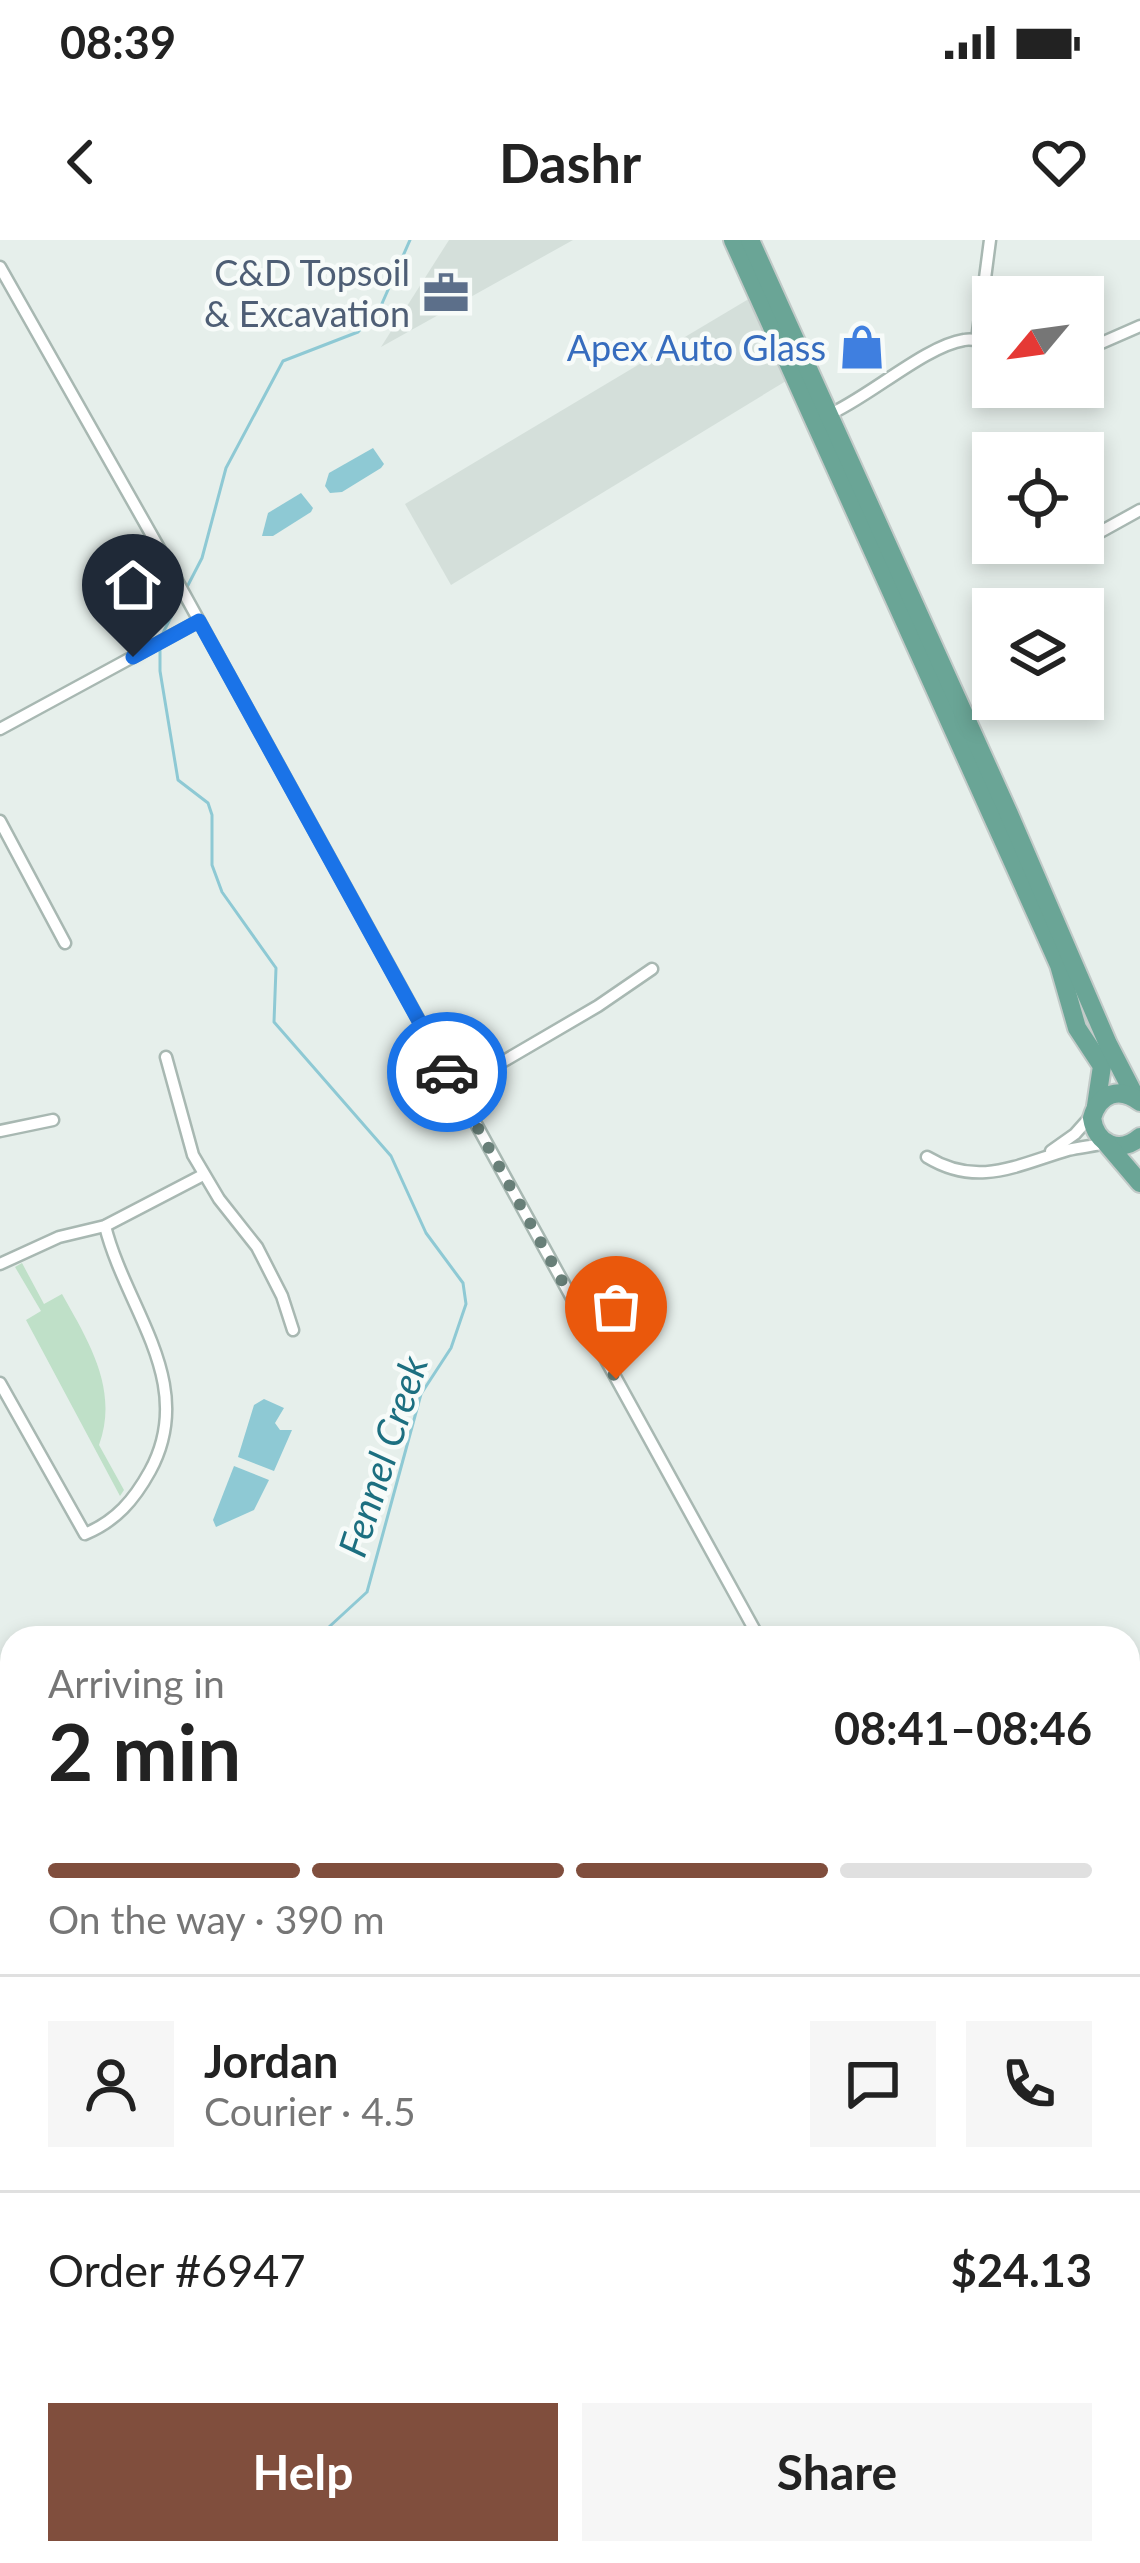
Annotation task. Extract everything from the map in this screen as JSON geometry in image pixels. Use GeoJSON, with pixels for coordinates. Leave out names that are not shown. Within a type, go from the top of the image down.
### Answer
{"type":"FeatureCollection","features":[{"type":"Feature","properties":{"kind":"main road"},"geometry":{"type":"LineString","coordinates":[[733,240],[822,418],[1108,1044],[1139,1100]]}},
{"type":"Feature","properties":{"kind":"main road"},"geometry":{"type":"LineString","coordinates":[[750,240],[1051,947],[1077,1028],[1102,1066],[1095,1131],[1140,1183]]}},
{"type":"Feature","properties":{"kind":"main road"},"geometry":{"type":"LineString","coordinates":[[1095,1109],[1111,1094],[1124,1093],[1139,1100]]}},
{"type":"Feature","properties":{"kind":"main road"},"geometry":{"type":"LineString","coordinates":[[1106,1143],[1121,1147],[1140,1137]]}},
{"type":"Feature","properties":{"kind":"street"},"geometry":{"type":"LineString","coordinates":[[985,276],[990,240]]}},
{"type":"Feature","properties":{"kind":"street"},"geometry":{"type":"LineString","coordinates":[[0,267],[753,1626]]}},
{"type":"Feature","properties":{"kind":"street"},"geometry":{"type":"LineString","coordinates":[[1104,342],[1140,326]]}},
{"type":"Feature","properties":{"kind":"street"},"geometry":{"type":"LineString","coordinates":[[822,418],[854,404],[932,354],[960,340],[972,340]]}},
{"type":"Feature","properties":{"kind":"street"},"geometry":{"type":"LineString","coordinates":[[1104,530],[1140,510]]}},
{"type":"Feature","properties":{"kind":"street"},"geometry":{"type":"LineString","coordinates":[[0,729],[199,621]]}},
{"type":"Feature","properties":{"kind":"street"},"geometry":{"type":"LineString","coordinates":[[0,820],[65,943]]}},
{"type":"Feature","properties":{"kind":"street"},"geometry":{"type":"LineString","coordinates":[[456,1089],[652,969]]}},
{"type":"Feature","properties":{"kind":"street"},"geometry":{"type":"LineString","coordinates":[[166,1058],[181,1123],[203,1174],[257,1247],[283,1296],[293,1330]]}},
{"type":"Feature","properties":{"kind":"street"},"geometry":{"type":"LineString","coordinates":[[1033,1162],[1075,1134],[1095,1109]]}},
{"type":"Feature","properties":{"kind":"street"},"geometry":{"type":"LineString","coordinates":[[0,1131],[53,1120]]}},
{"type":"Feature","properties":{"kind":"street"},"geometry":{"type":"LineString","coordinates":[[927,1156],[955,1170],[977,1174],[1012,1171],[1073,1148],[1106,1143]]}},
{"type":"Feature","properties":{"kind":"street"},"geometry":{"type":"LineString","coordinates":[[0,1264],[59,1237],[105,1226],[203,1174]]}},
{"type":"Feature","properties":{"kind":"street"},"geometry":{"type":"LineString","coordinates":[[0,1383],[85,1534],[123,1510],[162,1444],[166,1389],[158,1352],[119,1274],[105,1226]]}},
{"type":"Feature","properties":{"kind":"shaded area","name":"C&D Topsoil & Excavation"},"geometry":{"type":"Polygon","coordinates":[[[449,240],[573,240],[381,347],[449,240]]]}},
{"type":"Feature","properties":{"kind":"shaded area"},"geometry":{"type":"Polygon","coordinates":[[[752,297],[786,381],[451,585],[405,504],[752,297]]]}},
{"type":"Feature","properties":{"kind":"green space"},"geometry":{"type":"Polygon","coordinates":[[[22,1263],[44,1304],[62,1294],[91,1348],[105,1405],[99,1445],[124,1490],[120,1496],[26,1320],[41,1311],[15,1267],[22,1263]]]}},
{"type":"Feature","properties":{"kind":"water"},"geometry":{"type":"Polygon","coordinates":[[[373,448],[384,464],[381,468],[342,492],[330,493],[325,486],[329,473],[373,448]]]}},
{"type":"Feature","properties":{"kind":"water"},"geometry":{"type":"Polygon","coordinates":[[[301,493],[313,508],[311,512],[273,536],[262,536],[268,513],[301,493]]]}},
{"type":"Feature","properties":{"kind":"water"},"geometry":{"type":"Polygon","coordinates":[[[264,1399],[284,1408],[275,1423],[280,1430],[292,1430],[274,1471],[238,1457],[254,1405],[264,1399]]]}},
{"type":"Feature","properties":{"kind":"water"},"geometry":{"type":"Polygon","coordinates":[[[234,1466],[269,1480],[254,1510],[216,1527],[213,1520],[234,1466]]]}},
{"type":"Feature","properties":{"kind":"waterway","name":"Fennel Creek"},"geometry":{"type":"LineString","coordinates":[[186,589],[202,558],[226,468],[283,361],[358,332],[380,308],[410,240]]}},
{"type":"Feature","properties":{"kind":"waterway","name":"Fennel Creek"},"geometry":{"type":"LineString","coordinates":[[161,637],[181,597]]}},
{"type":"Feature","properties":{"kind":"waterway","name":"Fennel Creek"},"geometry":{"type":"LineString","coordinates":[[160,646],[178,780],[208,803],[212,865],[222,892],[276,968],[274,1022],[391,1156],[426,1233],[463,1283],[466,1304],[451,1348],[421,1394],[367,1592],[330,1626]]}},
{"type":"Feature","properties":{"kind":"way so far"},"geometry":{"type":"LineString","coordinates":[[447,1072],[616,1379]]}},
{"type":"Feature","properties":{"kind":"place","name":"C&D Topsoil & Excavation"},"geometry":{"type":"Point","coordinates":[446,293]}},
{"type":"Feature","properties":{"kind":"place","name":"Apex Auto Glass"},"geometry":{"type":"Point","coordinates":[862,347]}},
{"type":"Feature","properties":{"kind":"route"},"geometry":{"type":"LineString","coordinates":[[133,657],[199,621],[447,1072]]}}]}
